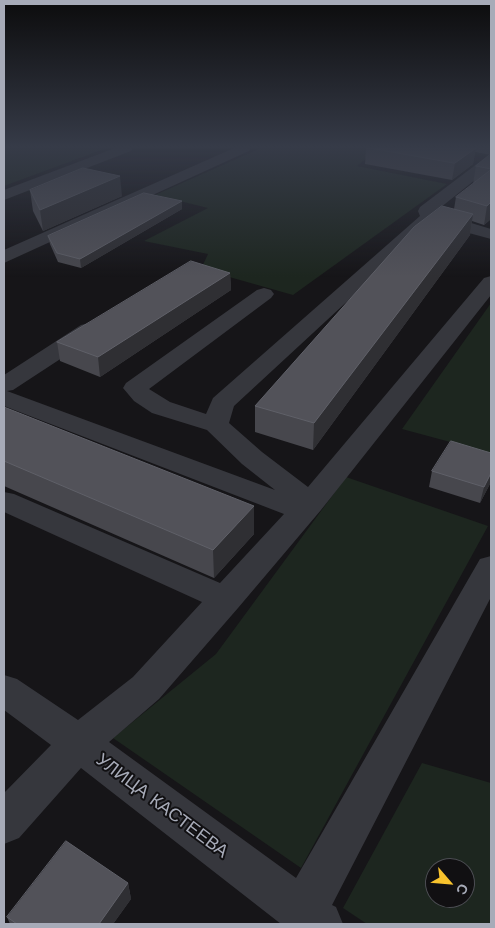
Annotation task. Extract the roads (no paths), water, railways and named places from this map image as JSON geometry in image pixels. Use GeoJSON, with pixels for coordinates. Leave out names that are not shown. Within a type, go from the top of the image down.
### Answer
{"type":"FeatureCollection","features":[{"type":"Feature","properties":{"kind":"street"},"geometry":{"type":"LineString","coordinates":[[4,257],[149,191]]}},
{"type":"Feature","properties":{"kind":"street"},"geometry":{"type":"LineString","coordinates":[[451,191],[426,211],[429,216],[491,234]]}},
{"type":"Feature","properties":{"kind":"street"},"geometry":{"type":"LineString","coordinates":[[216,425],[222,403],[429,216]]}},
{"type":"Feature","properties":{"kind":"street"},"geometry":{"type":"LineString","coordinates":[[4,823],[79,743],[146,688],[226,600],[307,507],[491,282]]}},
{"type":"Feature","properties":{"kind":"street"},"geometry":{"type":"LineString","coordinates":[[264,294],[135,388],[143,398],[172,411],[216,425],[307,507]]}},
{"type":"Feature","properties":{"kind":"street"},"geometry":{"type":"LineString","coordinates":[[4,385],[107,318]]}},
{"type":"Feature","properties":{"kind":"street"},"geometry":{"type":"LineString","coordinates":[[4,398],[307,507]]}},
{"type":"Feature","properties":{"kind":"street"},"geometry":{"type":"LineString","coordinates":[[4,501],[226,600]]}},
{"type":"Feature","properties":{"kind":"street"},"geometry":{"type":"LineString","coordinates":[[311,918],[491,567]]}},
{"type":"Feature","properties":{"kind":"street","name":"УЛИЦА КАСТЕЕВА"},"geometry":{"type":"LineString","coordinates":[[4,690],[79,743],[311,918]]}}]}
